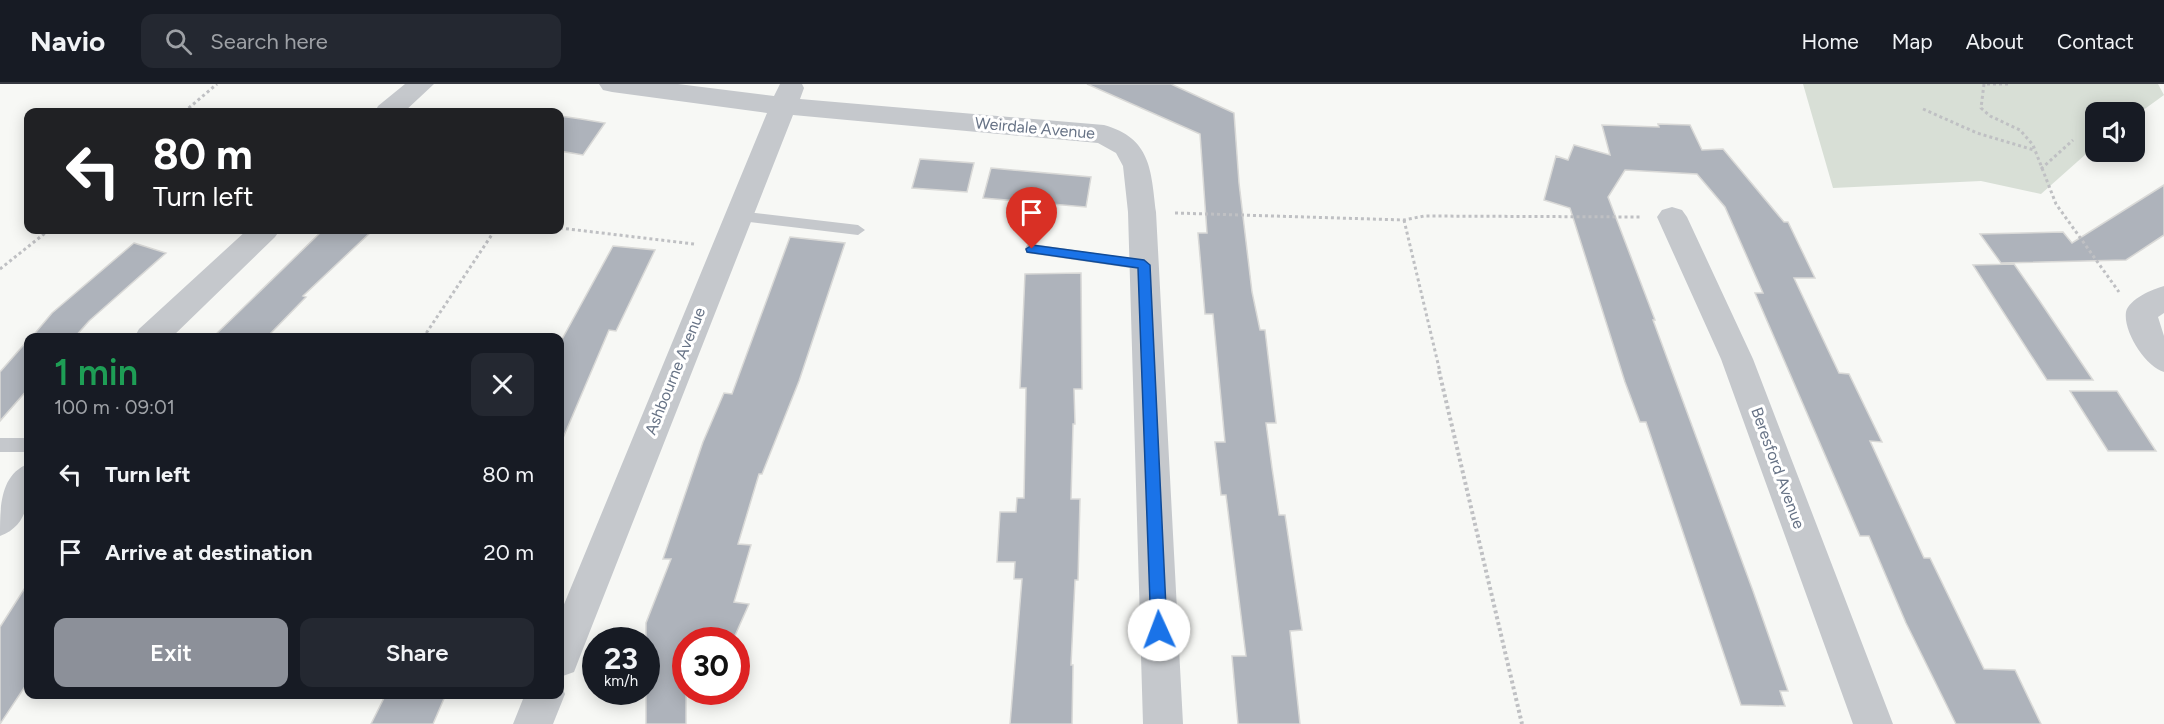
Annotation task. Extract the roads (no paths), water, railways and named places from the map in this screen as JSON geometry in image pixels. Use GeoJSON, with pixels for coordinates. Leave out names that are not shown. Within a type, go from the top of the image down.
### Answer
{"type":"FeatureCollection","features":[{"type":"Feature","properties":{"kind":"street"},"geometry":{"type":"LineString","coordinates":[[393,108],[421,84]]}},
{"type":"Feature","properties":{"kind":"street","name":"Weirdale Avenue"},"geometry":{"type":"LineString","coordinates":[[612,84],[789,95],[1104,134],[1127,147],[1137,166],[1142,212],[1163,724]]}},
{"type":"Feature","properties":{"kind":"street","name":"Ashbourne Avenue"},"geometry":{"type":"LineString","coordinates":[[564,649],[789,95]]}},
{"type":"Feature","properties":{"kind":"street","name":"Beresford Avenue"},"geometry":{"type":"LineString","coordinates":[[1672,217],[1737,359],[1873,724]]}},
{"type":"Feature","properties":{"kind":"street"},"geometry":{"type":"LineString","coordinates":[[155,333],[261,234]]}},
{"type":"Feature","properties":{"kind":"street"},"geometry":{"type":"LineString","coordinates":[[2153,304],[2146,335],[2164,360]]}},
{"type":"Feature","properties":{"kind":"street"},"geometry":{"type":"LineString","coordinates":[[0,521],[24,484]]}},
{"type":"Feature","properties":{"kind":"street"},"geometry":{"type":"LineString","coordinates":[[533,724],[543,699]]}},
{"type":"Feature","properties":{"kind":"lane"},"geometry":{"type":"LineString","coordinates":[[738,216],[858,230]]}},
{"type":"Feature","properties":{"kind":"lane"},"geometry":{"type":"LineString","coordinates":[[1032,249],[1144,265]]}},
{"type":"Feature","properties":{"kind":"lane"},"geometry":{"type":"LineString","coordinates":[[0,445],[24,446]]}}]}
